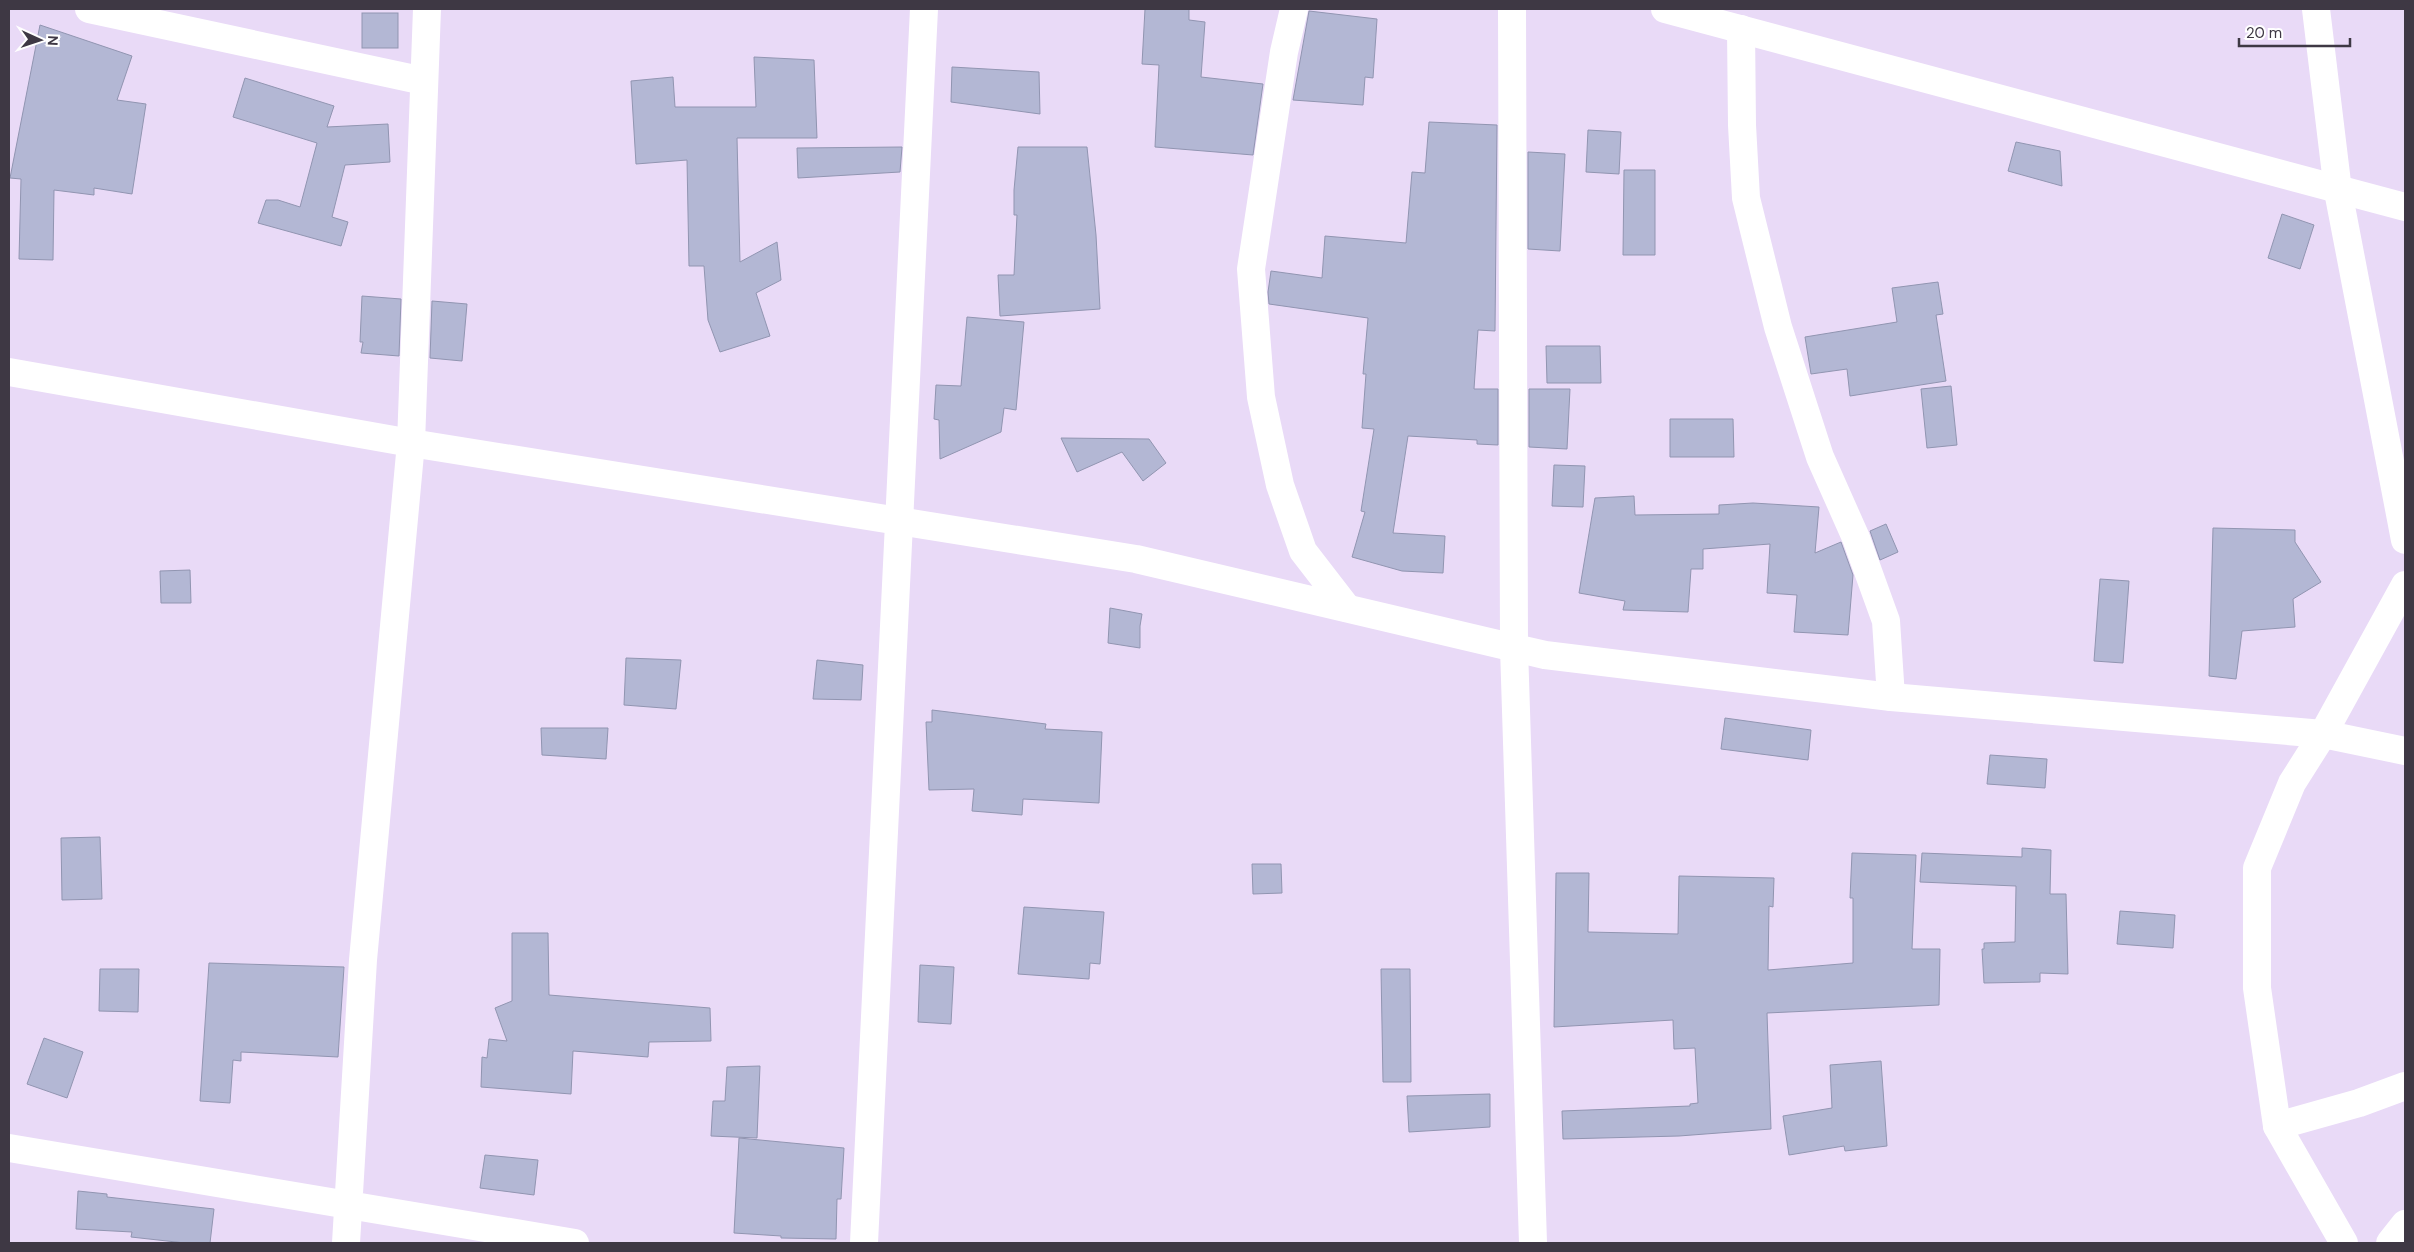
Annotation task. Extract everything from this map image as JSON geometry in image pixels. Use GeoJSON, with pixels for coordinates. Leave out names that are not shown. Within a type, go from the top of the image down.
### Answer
{"type":"FeatureCollection","features":[{"type":"Feature","properties":{"kind":"street"},"geometry":{"type":"LineString","coordinates":[[89,9],[424,81]]}},
{"type":"Feature","properties":{"kind":"street"},"geometry":{"type":"LineString","coordinates":[[346,1243],[363,960],[411,443],[427,9]]}},
{"type":"Feature","properties":{"kind":"street"},"geometry":{"type":"LineString","coordinates":[[864,1243],[924,9]]}},
{"type":"Feature","properties":{"kind":"street"},"geometry":{"type":"LineString","coordinates":[[1294,9],[1284,52],[1251,269],[1261,397],[1280,485],[1302,551],[1347,608]]}},
{"type":"Feature","properties":{"kind":"street"},"geometry":{"type":"LineString","coordinates":[[1512,9],[1514,648],[1533,1243]]}},
{"type":"Feature","properties":{"kind":"street"},"geometry":{"type":"LineString","coordinates":[[1665,9],[2338,191],[2405,207]]}},
{"type":"Feature","properties":{"kind":"street"},"geometry":{"type":"LineString","coordinates":[[2316,9],[2338,191],[2405,540]]}},
{"type":"Feature","properties":{"kind":"street"},"geometry":{"type":"LineString","coordinates":[[1741,29],[1742,125],[1746,198],[1778,327],[1820,457],[1856,538],[1886,621],[1891,697]]}},
{"type":"Feature","properties":{"kind":"street"},"geometry":{"type":"LineString","coordinates":[[9,372],[411,443],[1136,559],[1546,656],[1891,697],[2323,734],[2405,751]]}},
{"type":"Feature","properties":{"kind":"street"},"geometry":{"type":"LineString","coordinates":[[2344,1243],[2277,1126],[2256,988],[2257,868],[2292,783],[2323,734],[2405,585]]}},
{"type":"Feature","properties":{"kind":"street"},"geometry":{"type":"LineString","coordinates":[[2277,1126],[2359,1103],[2405,1086]]}},
{"type":"Feature","properties":{"kind":"street"},"geometry":{"type":"LineString","coordinates":[[9,1148],[348,1207],[574,1243]]}},
{"type":"Feature","properties":{"kind":"street"},"geometry":{"type":"LineString","coordinates":[[2390,1243],[2405,1224]]}},
{"type":"Feature","properties":{"kind":"building"},"geometry":{"type":"Polygon","coordinates":[[[1145,9],[1189,9],[1189,20],[1205,22],[1201,77],[1263,84],[1253,155],[1155,147],[1159,65],[1142,64],[1145,9]]]}},
{"type":"Feature","properties":{"kind":"building"},"geometry":{"type":"Polygon","coordinates":[[[1309,11],[1377,19],[1373,78],[1365,77],[1363,105],[1293,100],[1309,11]]]}},
{"type":"Feature","properties":{"kind":"building"},"geometry":{"type":"Polygon","coordinates":[[[362,13],[398,13],[398,48],[362,48],[362,13]]]}},
{"type":"Feature","properties":{"kind":"building"},"geometry":{"type":"Polygon","coordinates":[[[40,25],[132,56],[117,100],[146,104],[132,194],[94,188],[94,195],[54,190],[53,260],[19,259],[21,179],[10,178],[40,25]]]}},
{"type":"Feature","properties":{"kind":"building"},"geometry":{"type":"Polygon","coordinates":[[[754,57],[814,60],[817,138],[737,138],[740,262],[777,242],[781,280],[756,293],[770,336],[720,352],[708,320],[704,266],[689,266],[687,160],[636,164],[631,81],[673,77],[675,107],[756,107],[754,57]]]}},
{"type":"Feature","properties":{"kind":"building"},"geometry":{"type":"Polygon","coordinates":[[[952,67],[1039,72],[1040,114],[951,102],[952,67]]]}},
{"type":"Feature","properties":{"kind":"building"},"geometry":{"type":"Polygon","coordinates":[[[245,78],[334,106],[327,127],[388,124],[390,162],[345,165],[332,217],[348,222],[341,246],[258,223],[266,200],[278,200],[300,207],[317,143],[233,117],[245,78]]]}},
{"type":"Feature","properties":{"kind":"building"},"geometry":{"type":"Polygon","coordinates":[[[1429,122],[1497,125],[1495,331],[1478,330],[1474,389],[1498,389],[1498,445],[1477,444],[1477,440],[1408,436],[1393,533],[1445,536],[1443,573],[1402,571],[1352,557],[1365,512],[1361,511],[1374,429],[1362,428],[1366,374],[1363,374],[1368,318],[1269,304],[1268,292],[1271,271],[1322,278],[1325,236],[1406,243],[1412,172],[1425,173],[1429,122]]]}},
{"type":"Feature","properties":{"kind":"building"},"geometry":{"type":"Polygon","coordinates":[[[1588,130],[1621,132],[1619,174],[1586,172],[1588,130]]]}},
{"type":"Feature","properties":{"kind":"building"},"geometry":{"type":"Polygon","coordinates":[[[2016,142],[2060,151],[2062,186],[2008,171],[2016,142]]]}},
{"type":"Feature","properties":{"kind":"building"},"geometry":{"type":"Polygon","coordinates":[[[902,147],[900,172],[798,178],[797,148],[902,147]]]}},
{"type":"Feature","properties":{"kind":"building"},"geometry":{"type":"Polygon","coordinates":[[[1018,147],[1087,147],[1096,235],[1100,309],[1000,316],[998,275],[1014,275],[1017,215],[1014,215],[1014,190],[1018,147]]]}},
{"type":"Feature","properties":{"kind":"building"},"geometry":{"type":"Polygon","coordinates":[[[1528,152],[1565,154],[1560,251],[1528,249],[1528,152]]]}},
{"type":"Feature","properties":{"kind":"building"},"geometry":{"type":"Polygon","coordinates":[[[1624,170],[1655,170],[1655,255],[1623,255],[1624,170]]]}},
{"type":"Feature","properties":{"kind":"building"},"geometry":{"type":"Polygon","coordinates":[[[2282,214],[2314,225],[2300,269],[2268,258],[2282,214]]]}},
{"type":"Feature","properties":{"kind":"building"},"geometry":{"type":"Polygon","coordinates":[[[1938,282],[1943,314],[1936,315],[1946,381],[1850,396],[1847,369],[1811,374],[1805,337],[1897,322],[1892,288],[1938,282]]]}},
{"type":"Feature","properties":{"kind":"building"},"geometry":{"type":"Polygon","coordinates":[[[362,296],[401,299],[399,356],[361,353],[363,342],[360,342],[362,296]]]}},
{"type":"Feature","properties":{"kind":"building"},"geometry":{"type":"Polygon","coordinates":[[[432,301],[467,304],[462,361],[430,358],[432,301]]]}},
{"type":"Feature","properties":{"kind":"building"},"geometry":{"type":"Polygon","coordinates":[[[967,317],[1024,322],[1016,410],[1004,408],[1001,432],[940,459],[939,420],[934,419],[936,385],[961,386],[967,317]]]}},
{"type":"Feature","properties":{"kind":"building"},"geometry":{"type":"Polygon","coordinates":[[[1546,346],[1600,346],[1601,383],[1547,383],[1546,346]]]}},
{"type":"Feature","properties":{"kind":"building"},"geometry":{"type":"Polygon","coordinates":[[[1951,386],[1957,445],[1927,448],[1921,389],[1951,386]]]}},
{"type":"Feature","properties":{"kind":"building"},"geometry":{"type":"Polygon","coordinates":[[[1529,389],[1570,389],[1567,449],[1529,447],[1529,389]]]}},
{"type":"Feature","properties":{"kind":"building"},"geometry":{"type":"Polygon","coordinates":[[[1670,419],[1733,419],[1734,457],[1670,457],[1670,419]]]}},
{"type":"Feature","properties":{"kind":"building"},"geometry":{"type":"Polygon","coordinates":[[[1061,438],[1149,439],[1166,463],[1143,481],[1122,452],[1077,472],[1061,438]]]}},
{"type":"Feature","properties":{"kind":"building"},"geometry":{"type":"Polygon","coordinates":[[[1554,465],[1585,466],[1583,507],[1552,506],[1554,465]]]}},
{"type":"Feature","properties":{"kind":"building"},"geometry":{"type":"Polygon","coordinates":[[[1634,496],[1635,515],[1719,514],[1719,505],[1753,503],[1819,507],[1815,553],[1841,542],[1853,575],[1848,635],[1794,632],[1797,595],[1767,593],[1770,544],[1703,549],[1703,569],[1691,569],[1688,612],[1623,610],[1625,601],[1579,593],[1595,498],[1634,496]]]}},
{"type":"Feature","properties":{"kind":"building"},"geometry":{"type":"Polygon","coordinates":[[[1886,524],[1898,552],[1880,560],[1870,531],[1886,524]]]}},
{"type":"Feature","properties":{"kind":"building"},"geometry":{"type":"Polygon","coordinates":[[[2213,528],[2295,530],[2295,542],[2321,582],[2293,599],[2295,627],[2242,631],[2236,679],[2209,676],[2213,528]]]}},
{"type":"Feature","properties":{"kind":"building"},"geometry":{"type":"Polygon","coordinates":[[[190,570],[191,603],[161,603],[160,571],[190,570]]]}},
{"type":"Feature","properties":{"kind":"building"},"geometry":{"type":"Polygon","coordinates":[[[2100,579],[2129,581],[2123,663],[2094,661],[2100,579]]]}},
{"type":"Feature","properties":{"kind":"building"},"geometry":{"type":"Polygon","coordinates":[[[1110,608],[1142,614],[1140,648],[1108,643],[1110,608]]]}},
{"type":"Feature","properties":{"kind":"building"},"geometry":{"type":"Polygon","coordinates":[[[626,658],[681,660],[676,709],[624,705],[626,658]]]}},
{"type":"Feature","properties":{"kind":"building"},"geometry":{"type":"Polygon","coordinates":[[[817,660],[863,665],[861,700],[813,699],[817,660]]]}},
{"type":"Feature","properties":{"kind":"building"},"geometry":{"type":"Polygon","coordinates":[[[932,710],[1046,724],[1045,729],[1102,732],[1099,803],[1023,799],[1022,815],[972,811],[974,789],[929,790],[926,722],[932,722],[932,710]]]}},
{"type":"Feature","properties":{"kind":"building"},"geometry":{"type":"Polygon","coordinates":[[[1725,718],[1811,730],[1808,760],[1721,749],[1725,718]]]}},
{"type":"Feature","properties":{"kind":"building"},"geometry":{"type":"Polygon","coordinates":[[[541,728],[608,728],[606,759],[542,755],[541,728]]]}},
{"type":"Feature","properties":{"kind":"building"},"geometry":{"type":"Polygon","coordinates":[[[1990,755],[2047,759],[2045,788],[1987,784],[1990,755]]]}},
{"type":"Feature","properties":{"kind":"building"},"geometry":{"type":"Polygon","coordinates":[[[100,837],[102,899],[62,900],[61,838],[100,837]]]}},
{"type":"Feature","properties":{"kind":"building"},"geometry":{"type":"Polygon","coordinates":[[[2022,848],[2051,850],[2050,894],[2066,894],[2068,974],[2040,973],[2040,982],[1984,983],[1982,949],[1984,949],[1984,943],[2015,942],[2016,886],[1920,882],[1922,853],[2022,857],[2022,848]]]}},
{"type":"Feature","properties":{"kind":"building"},"geometry":{"type":"Polygon","coordinates":[[[1852,853],[1916,855],[1912,949],[1940,949],[1939,1005],[1767,1013],[1771,1129],[1679,1136],[1563,1139],[1562,1111],[1690,1106],[1690,1104],[1698,1103],[1695,1048],[1674,1049],[1673,1020],[1554,1027],[1556,873],[1589,873],[1588,932],[1678,934],[1679,876],[1774,878],[1773,907],[1769,906],[1768,970],[1853,963],[1853,898],[1850,898],[1852,853]]]}},
{"type":"Feature","properties":{"kind":"building"},"geometry":{"type":"Polygon","coordinates":[[[1252,864],[1281,864],[1282,893],[1253,894],[1252,864]]]}},
{"type":"Feature","properties":{"kind":"building"},"geometry":{"type":"Polygon","coordinates":[[[1024,907],[1104,912],[1100,964],[1090,963],[1089,979],[1018,974],[1024,907]]]}},
{"type":"Feature","properties":{"kind":"building"},"geometry":{"type":"Polygon","coordinates":[[[2120,911],[2175,915],[2173,948],[2117,944],[2120,911]]]}},
{"type":"Feature","properties":{"kind":"building"},"geometry":{"type":"Polygon","coordinates":[[[512,933],[548,933],[549,995],[710,1008],[711,1041],[649,1042],[648,1057],[573,1051],[571,1094],[481,1087],[482,1057],[487,1058],[489,1039],[507,1041],[495,1008],[512,1001],[512,933]]]}},
{"type":"Feature","properties":{"kind":"building"},"geometry":{"type":"Polygon","coordinates":[[[209,963],[344,967],[338,1057],[241,1052],[241,1061],[233,1060],[230,1103],[200,1101],[209,963]]]}},
{"type":"Feature","properties":{"kind":"building"},"geometry":{"type":"Polygon","coordinates":[[[920,965],[954,967],[951,1024],[918,1022],[920,965]]]}},
{"type":"Feature","properties":{"kind":"building"},"geometry":{"type":"Polygon","coordinates":[[[100,969],[139,969],[138,1012],[99,1011],[100,969]]]}},
{"type":"Feature","properties":{"kind":"building"},"geometry":{"type":"Polygon","coordinates":[[[1381,969],[1410,969],[1411,1082],[1383,1082],[1381,969]]]}},
{"type":"Feature","properties":{"kind":"building"},"geometry":{"type":"Polygon","coordinates":[[[44,1038],[83,1052],[67,1098],[27,1084],[44,1038]]]}},
{"type":"Feature","properties":{"kind":"building"},"geometry":{"type":"Polygon","coordinates":[[[1881,1061],[1887,1146],[1845,1151],[1844,1146],[1789,1155],[1783,1116],[1832,1108],[1830,1065],[1881,1061]]]}},
{"type":"Feature","properties":{"kind":"building"},"geometry":{"type":"Polygon","coordinates":[[[760,1066],[757,1138],[711,1136],[713,1101],[725,1101],[727,1067],[760,1066]]]}},
{"type":"Feature","properties":{"kind":"building"},"geometry":{"type":"Polygon","coordinates":[[[1490,1094],[1490,1127],[1409,1132],[1407,1096],[1490,1094]]]}},
{"type":"Feature","properties":{"kind":"building"},"geometry":{"type":"Polygon","coordinates":[[[739,1138],[844,1148],[841,1199],[837,1199],[836,1239],[781,1238],[781,1236],[734,1233],[739,1138]]]}},
{"type":"Feature","properties":{"kind":"building"},"geometry":{"type":"Polygon","coordinates":[[[485,1155],[538,1160],[534,1195],[480,1188],[485,1155]]]}},
{"type":"Feature","properties":{"kind":"building"},"geometry":{"type":"Polygon","coordinates":[[[78,1191],[107,1194],[107,1197],[214,1209],[210,1243],[185,1243],[131,1237],[132,1232],[76,1229],[78,1191]]]}}]}
